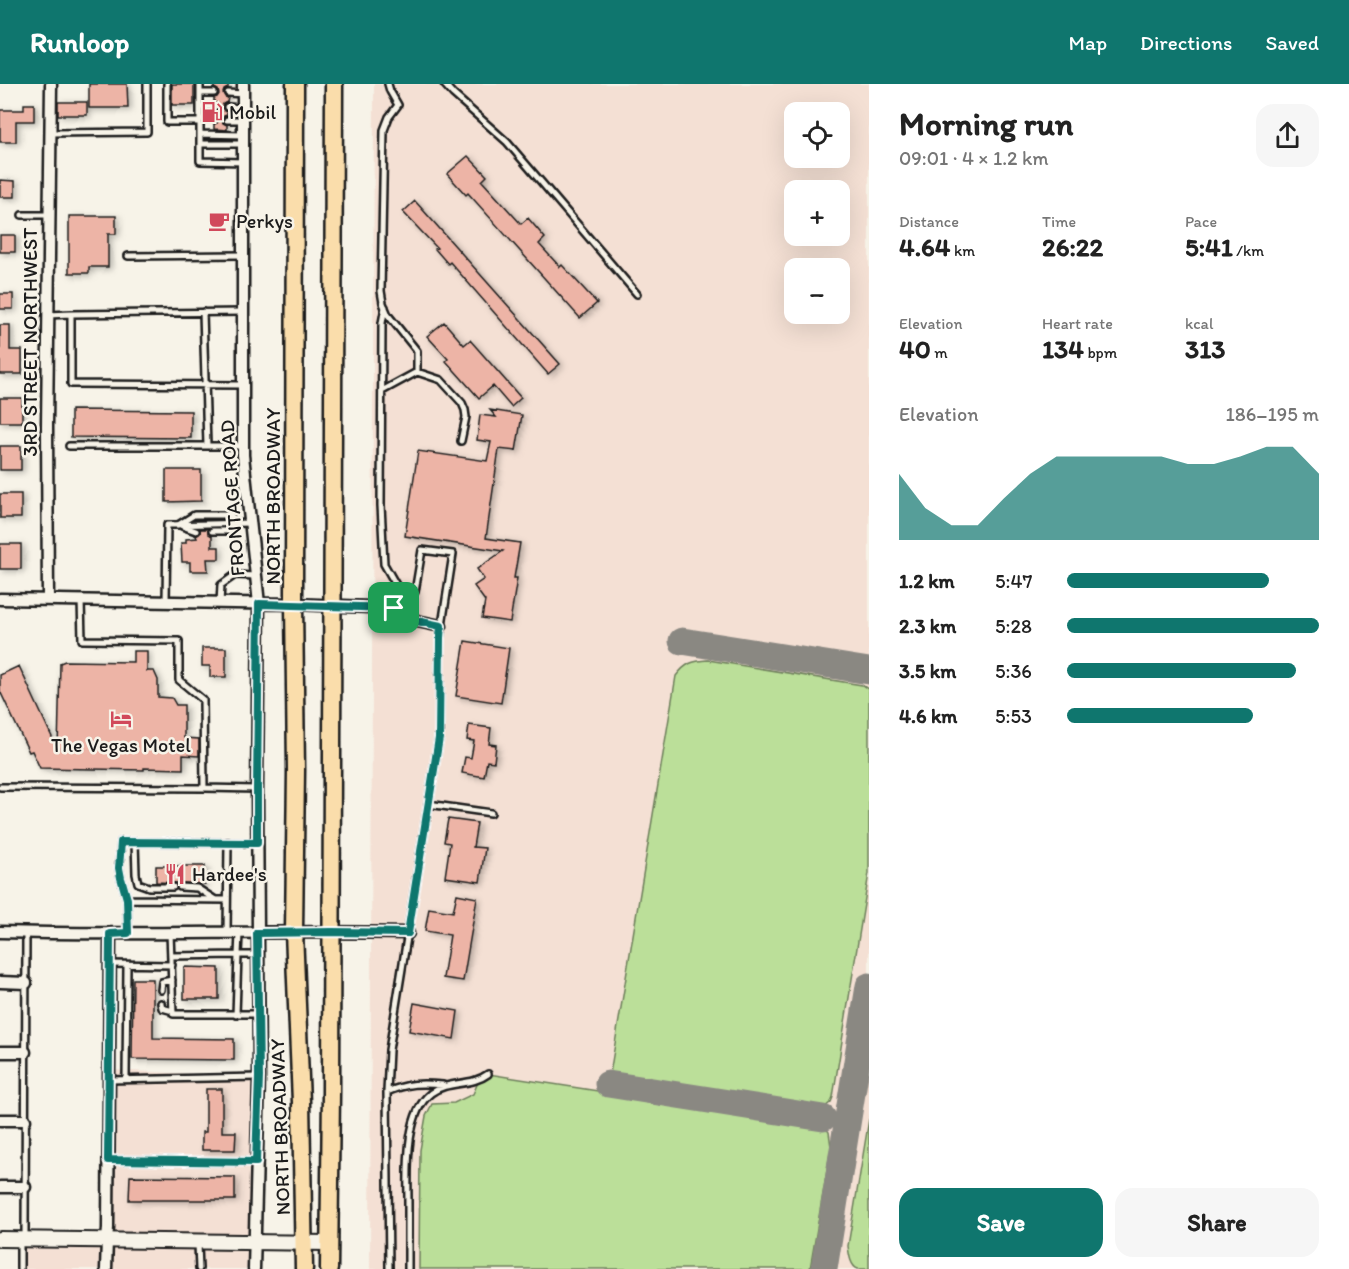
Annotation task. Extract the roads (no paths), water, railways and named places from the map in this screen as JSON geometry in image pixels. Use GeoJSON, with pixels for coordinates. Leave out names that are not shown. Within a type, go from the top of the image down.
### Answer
{"type":"FeatureCollection","features":[{"type":"Feature","properties":{"kind":"main road","name":"NORTH BROADWAY"},"geometry":{"type":"LineString","coordinates":[[295,84],[296,770],[294,932],[301,1102],[304,1269]]}},
{"type":"Feature","properties":{"kind":"main road"},"geometry":{"type":"LineString","coordinates":[[329,1269],[334,84]]}},
{"type":"Feature","properties":{"kind":"street","name":"3RD STREET NORTHWEST"},"geometry":{"type":"LineString","coordinates":[[48,600],[47,426],[51,84]]}},
{"type":"Feature","properties":{"kind":"street","name":"FRONTAGE ROAD"},"geometry":{"type":"LineString","coordinates":[[243,89],[243,446],[259,604],[257,789],[259,1077],[254,1269]]}},
{"type":"Feature","properties":{"kind":"street"},"geometry":{"type":"LineString","coordinates":[[0,599],[394,608],[417,621],[441,626]]}},
{"type":"Feature","properties":{"kind":"street"},"geometry":{"type":"LineString","coordinates":[[0,932],[408,933]]}},
{"type":"Feature","properties":{"kind":"street"},"geometry":{"type":"LineString","coordinates":[[106,1269],[110,934]]}},
{"type":"Feature","properties":{"kind":"street"},"geometry":{"type":"LineString","coordinates":[[0,982],[26,982]]}},
{"type":"Feature","properties":{"kind":"street"},"geometry":{"type":"LineString","coordinates":[[0,1052],[25,1052]]}},
{"type":"Feature","properties":{"kind":"street"},"geometry":{"type":"LineString","coordinates":[[0,1120],[25,1120]]}},
{"type":"Feature","properties":{"kind":"street"},"geometry":{"type":"LineString","coordinates":[[0,1187],[25,1187]]}},
{"type":"Feature","properties":{"kind":"street"},"geometry":{"type":"LineString","coordinates":[[0,1239],[329,1244]]}},
{"type":"Feature","properties":{"kind":"lane"},"geometry":{"type":"LineString","coordinates":[[50,133],[147,132],[147,84]]}},
{"type":"Feature","properties":{"kind":"lane"},"geometry":{"type":"LineString","coordinates":[[167,84],[167,122],[214,119]]}},
{"type":"Feature","properties":{"kind":"lane"},"geometry":{"type":"LineString","coordinates":[[200,84],[200,161],[244,162]]}},
{"type":"Feature","properties":{"kind":"lane"},"geometry":{"type":"LineString","coordinates":[[388,84],[398,105],[389,117],[384,130],[381,291],[388,315],[417,351],[417,372]]}},
{"type":"Feature","properties":{"kind":"lane"},"geometry":{"type":"LineString","coordinates":[[444,84],[507,142],[637,294]]}},
{"type":"Feature","properties":{"kind":"lane"},"geometry":{"type":"LineString","coordinates":[[228,93],[243,89]]}},
{"type":"Feature","properties":{"kind":"lane"},"geometry":{"type":"LineString","coordinates":[[200,93],[214,93]]}},
{"type":"Feature","properties":{"kind":"lane"},"geometry":{"type":"LineString","coordinates":[[200,107],[214,107]]}},
{"type":"Feature","properties":{"kind":"lane"},"geometry":{"type":"LineString","coordinates":[[227,107],[243,108]]}},
{"type":"Feature","properties":{"kind":"lane"},"geometry":{"type":"LineString","coordinates":[[227,120],[243,120]]}},
{"type":"Feature","properties":{"kind":"lane"},"geometry":{"type":"LineString","coordinates":[[200,134],[243,140]]}},
{"type":"Feature","properties":{"kind":"lane"},"geometry":{"type":"LineString","coordinates":[[200,144],[243,140]]}},
{"type":"Feature","properties":{"kind":"lane"},"geometry":{"type":"LineString","coordinates":[[22,215],[49,215]]}},
{"type":"Feature","properties":{"kind":"lane"},"geometry":{"type":"LineString","coordinates":[[128,256],[244,255]]}},
{"type":"Feature","properties":{"kind":"lane"},"geometry":{"type":"LineString","coordinates":[[384,307],[381,505],[384,564],[396,585],[394,608]]}},
{"type":"Feature","properties":{"kind":"lane"},"geometry":{"type":"LineString","coordinates":[[203,312],[207,446]]}},
{"type":"Feature","properties":{"kind":"lane"},"geometry":{"type":"LineString","coordinates":[[48,315],[244,312]]}},
{"type":"Feature","properties":{"kind":"lane"},"geometry":{"type":"LineString","coordinates":[[71,314],[70,384],[244,386]]}},
{"type":"Feature","properties":{"kind":"lane"},"geometry":{"type":"LineString","coordinates":[[382,391],[417,372],[441,380],[462,402],[465,410],[466,417],[461,441]]}},
{"type":"Feature","properties":{"kind":"lane"},"geometry":{"type":"LineString","coordinates":[[69,446],[243,446]]}},
{"type":"Feature","properties":{"kind":"lane"},"geometry":{"type":"LineString","coordinates":[[178,525],[194,515],[231,515],[235,523]]}},
{"type":"Feature","properties":{"kind":"lane"},"geometry":{"type":"LineString","coordinates":[[212,531],[230,531],[235,523]]}},
{"type":"Feature","properties":{"kind":"lane"},"geometry":{"type":"LineString","coordinates":[[166,602],[167,525],[250,524]]}},
{"type":"Feature","properties":{"kind":"lane"},"geometry":{"type":"LineString","coordinates":[[178,525],[196,531]]}},
{"type":"Feature","properties":{"kind":"lane"},"geometry":{"type":"LineString","coordinates":[[389,1269],[387,1092],[389,1050],[439,738],[440,638],[453,554],[422,550],[415,592]]}},
{"type":"Feature","properties":{"kind":"lane"},"geometry":{"type":"LineString","coordinates":[[220,603],[221,585],[236,575],[256,576]]}},
{"type":"Feature","properties":{"kind":"lane"},"geometry":{"type":"LineString","coordinates":[[81,600],[82,640],[179,641],[179,680],[203,700],[204,788]]}},
{"type":"Feature","properties":{"kind":"lane"},"geometry":{"type":"LineString","coordinates":[[0,787],[257,789]]}},
{"type":"Feature","properties":{"kind":"lane"},"geometry":{"type":"LineString","coordinates":[[428,804],[491,813]]}},
{"type":"Feature","properties":{"kind":"lane"},"geometry":{"type":"LineString","coordinates":[[128,933],[127,899],[119,868],[121,842],[257,843]]}},
{"type":"Feature","properties":{"kind":"lane"},"geometry":{"type":"LineString","coordinates":[[135,842],[138,883],[149,887],[197,888],[214,900]]}},
{"type":"Feature","properties":{"kind":"lane"},"geometry":{"type":"LineString","coordinates":[[228,842],[227,900],[238,956],[236,1015]]}},
{"type":"Feature","properties":{"kind":"lane"},"geometry":{"type":"LineString","coordinates":[[127,899],[227,900]]}},
{"type":"Feature","properties":{"kind":"lane"},"geometry":{"type":"LineString","coordinates":[[20,1269],[25,1187],[26,933]]}},
{"type":"Feature","properties":{"kind":"lane"},"geometry":{"type":"LineString","coordinates":[[170,933],[173,1011]]}},
{"type":"Feature","properties":{"kind":"lane"},"geometry":{"type":"LineString","coordinates":[[171,956],[258,955]]}},
{"type":"Feature","properties":{"kind":"lane"},"geometry":{"type":"LineString","coordinates":[[110,964],[172,965]]}},
{"type":"Feature","properties":{"kind":"lane"},"geometry":{"type":"LineString","coordinates":[[126,1080],[127,965]]}},
{"type":"Feature","properties":{"kind":"lane"},"geometry":{"type":"LineString","coordinates":[[160,990],[162,982],[172,980]]}},
{"type":"Feature","properties":{"kind":"lane"},"geometry":{"type":"LineString","coordinates":[[161,1003],[162,1008],[173,1011],[173,1014],[258,1014]]}},
{"type":"Feature","properties":{"kind":"lane"},"geometry":{"type":"LineString","coordinates":[[387,1092],[400,1086],[419,1083],[445,1085],[474,1081],[488,1074]]}},
{"type":"Feature","properties":{"kind":"lane"},"geometry":{"type":"LineString","coordinates":[[109,1080],[259,1077]]}},
{"type":"Feature","properties":{"kind":"lane"},"geometry":{"type":"LineString","coordinates":[[408,1269],[408,1161],[411,1136],[422,1104],[431,1093],[445,1085]]}},
{"type":"Feature","properties":{"kind":"lane"},"geometry":{"type":"LineString","coordinates":[[108,1160],[256,1162]]}},
{"type":"Feature","properties":{"kind":"lane"},"geometry":{"type":"LineString","coordinates":[[198,1242],[199,1269]]}},
{"type":"Feature","properties":{"kind":"place","name":"Mobil"},"geometry":{"type":"Point","coordinates":[212,112]}},
{"type":"Feature","properties":{"kind":"place","name":"Perkys"},"geometry":{"type":"Point","coordinates":[219,221]}},
{"type":"Feature","properties":{"kind":"place","name":"The Vegas Motel"},"geometry":{"type":"Point","coordinates":[121,719]}},
{"type":"Feature","properties":{"kind":"place","name":"Hardee's"},"geometry":{"type":"Point","coordinates":[175,874]}}]}
